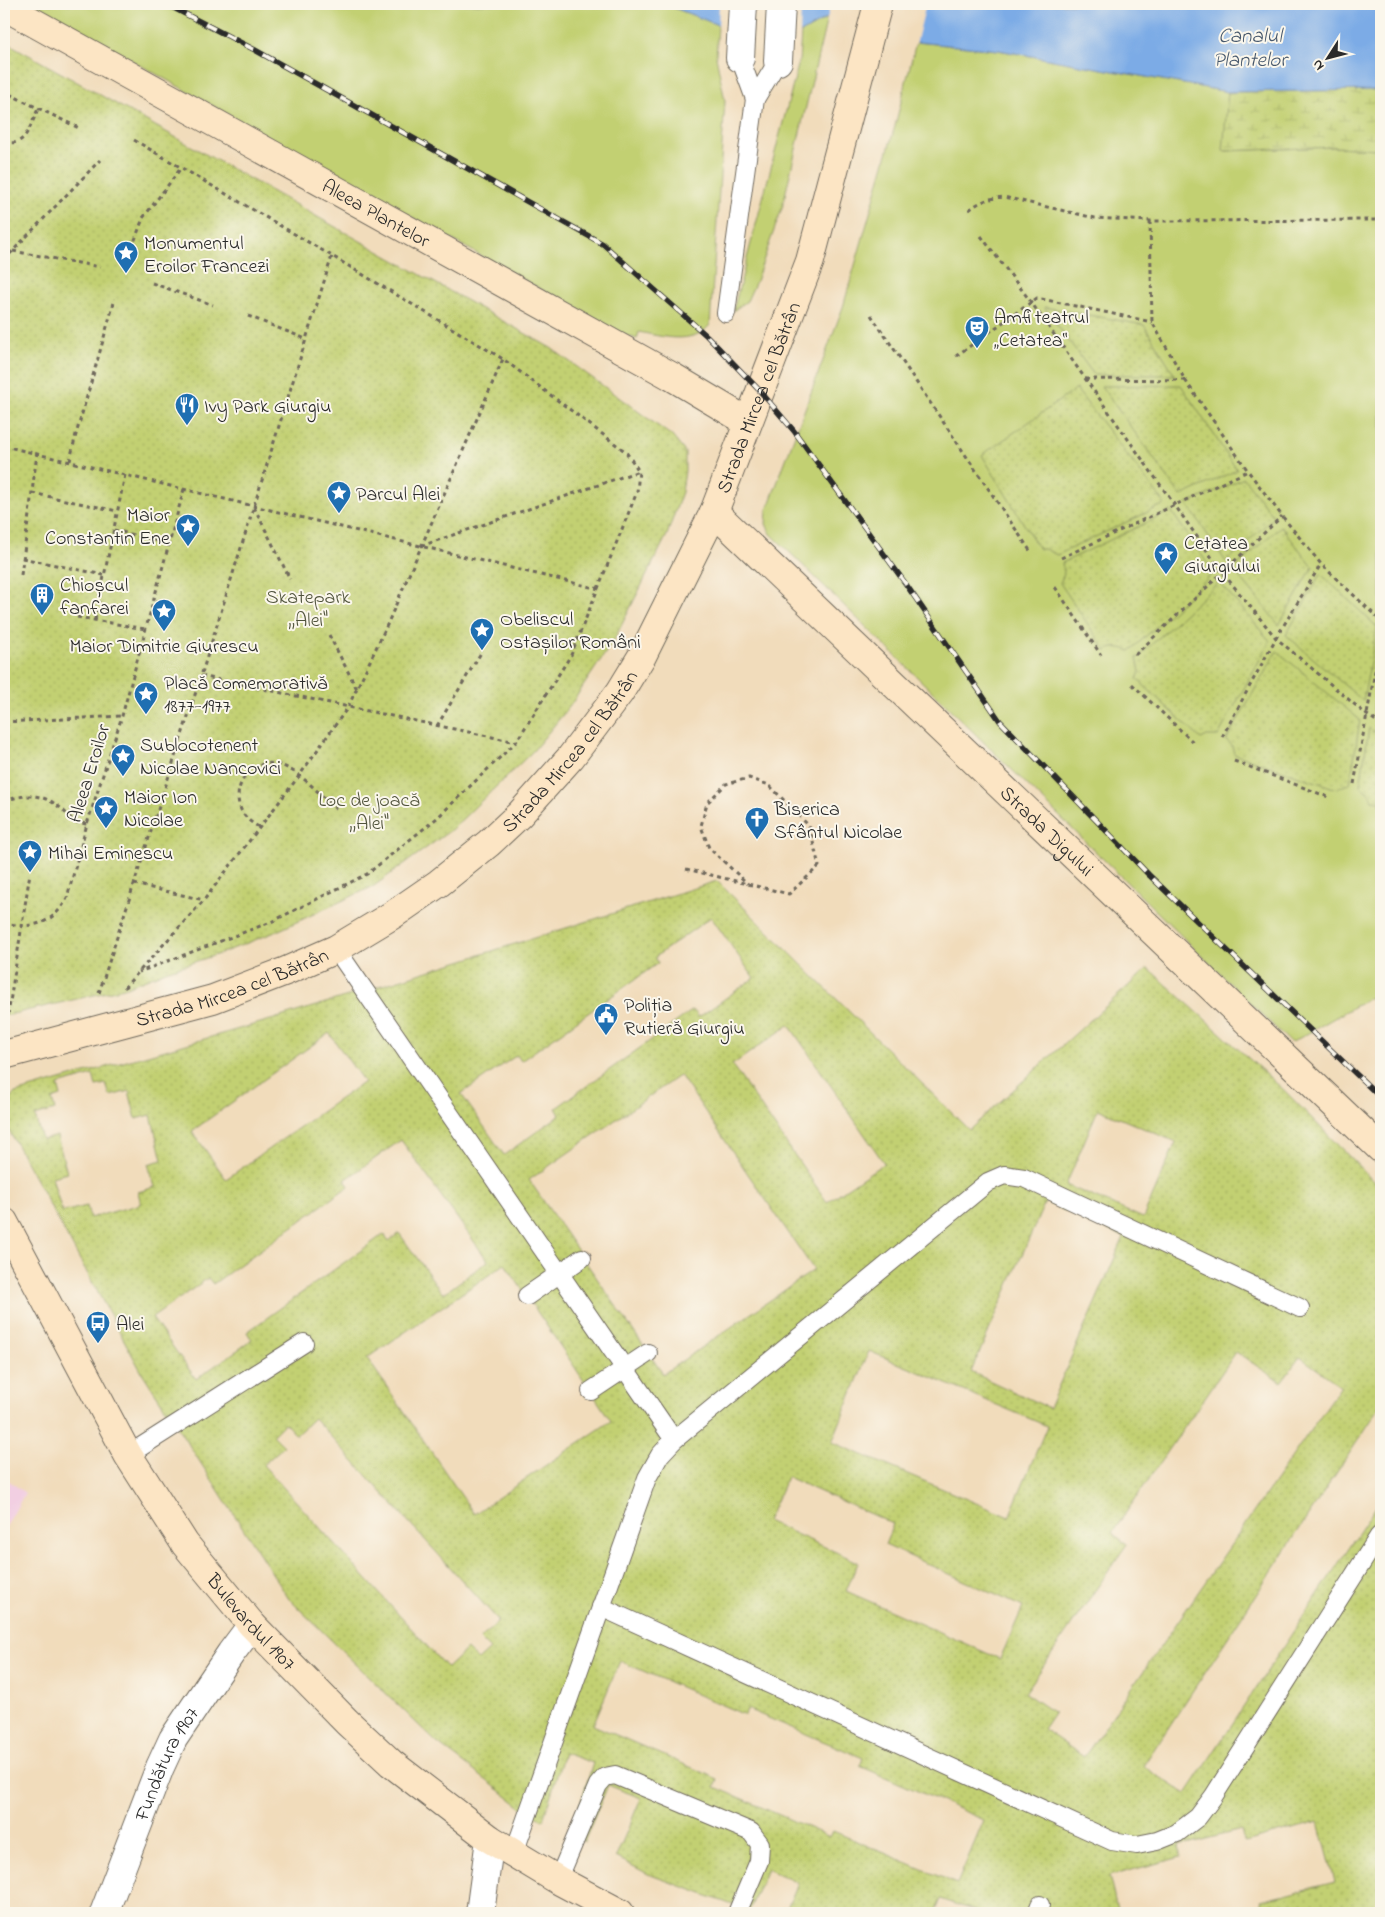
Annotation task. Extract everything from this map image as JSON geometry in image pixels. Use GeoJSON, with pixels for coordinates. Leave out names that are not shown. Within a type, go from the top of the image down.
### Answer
{"type":"FeatureCollection","features":[{"type":"Feature","properties":{"kind":"main road","name":"Strada Mircea cel Bătrân"},"geometry":{"type":"LineString","coordinates":[[4,1055],[213,999],[286,971],[336,949],[394,914],[438,883],[489,843],[520,814],[571,757],[620,692],[642,656],[714,512],[810,260],[878,4]]}},
{"type":"Feature","properties":{"kind":"main road","name":"Aleea Plantelor"},"geometry":{"type":"LineString","coordinates":[[4,6],[671,376],[748,422]]}},
{"type":"Feature","properties":{"kind":"main road","name":"Strada Digului"},"geometry":{"type":"LineString","coordinates":[[714,512],[1381,1149]]}},
{"type":"Feature","properties":{"kind":"main road","name":"Bulevardul 1907"},"geometry":{"type":"LineString","coordinates":[[4,1222],[128,1456],[185,1544],[252,1625],[347,1722],[391,1763],[490,1839],[558,1880],[620,1913]]}},
{"type":"Feature","properties":{"kind":"street"},"geometry":{"type":"LineString","coordinates":[[740,58],[743,4]]}},
{"type":"Feature","properties":{"kind":"street"},"geometry":{"type":"LineString","coordinates":[[778,61],[781,4]]}},
{"type":"Feature","properties":{"kind":"street","name":"Fundătura 1907"},"geometry":{"type":"LineString","coordinates":[[104,1913],[160,1767],[173,1740],[252,1625]]}},
{"type":"Feature","properties":{"kind":"street"},"geometry":{"type":"LineString","coordinates":[[480,1913],[490,1839]]}},
{"type":"Feature","properties":{"kind":"lane"},"geometry":{"type":"LineString","coordinates":[[740,58],[754,99]]}},
{"type":"Feature","properties":{"kind":"lane"},"geometry":{"type":"LineString","coordinates":[[726,313],[754,99],[778,61]]}},
{"type":"Feature","properties":{"kind":"lane"},"geometry":{"type":"LineString","coordinates":[[336,949],[674,1440]]}},
{"type":"Feature","properties":{"kind":"lane"},"geometry":{"type":"LineString","coordinates":[[514,1853],[647,1478],[660,1455],[674,1440],[988,1182],[1004,1175],[1024,1178],[1300,1308]]}},
{"type":"Feature","properties":{"kind":"lane"},"geometry":{"type":"LineString","coordinates":[[527,1296],[582,1258]]}},
{"type":"Feature","properties":{"kind":"lane"},"geometry":{"type":"LineString","coordinates":[[128,1456],[304,1343]]}},
{"type":"Feature","properties":{"kind":"lane"},"geometry":{"type":"LineString","coordinates":[[591,1391],[648,1353]]}},
{"type":"Feature","properties":{"kind":"lane"},"geometry":{"type":"LineString","coordinates":[[601,1607],[1112,1841],[1136,1845],[1157,1841],[1177,1834],[1198,1817],[1213,1797],[1379,1536]]}},
{"type":"Feature","properties":{"kind":"lane"},"geometry":{"type":"LineString","coordinates":[[558,1880],[598,1785],[605,1777],[615,1775],[751,1832],[760,1844],[759,1861],[737,1913]]}},
{"type":"Feature","properties":{"kind":"path"},"geometry":{"type":"LineString","coordinates":[[4,89],[5,92],[79,128]]}},
{"type":"Feature","properties":{"kind":"path"},"geometry":{"type":"LineString","coordinates":[[4,141],[10,144],[19,142],[25,136],[38,109]]}},
{"type":"Feature","properties":{"kind":"path"},"geometry":{"type":"LineString","coordinates":[[134,140],[332,256],[503,360],[626,452],[639,471],[637,492],[571,655],[516,742],[437,818],[367,874],[271,922],[139,972]]}},
{"type":"Feature","properties":{"kind":"path"},"geometry":{"type":"LineString","coordinates":[[4,260],[100,160]]}},
{"type":"Feature","properties":{"kind":"path"},"geometry":{"type":"LineString","coordinates":[[132,248],[143,218],[181,168]]}},
{"type":"Feature","properties":{"kind":"path"},"geometry":{"type":"LineString","coordinates":[[969,210],[976,204],[991,198],[1004,197],[1095,218],[1150,221],[1381,220]]}},
{"type":"Feature","properties":{"kind":"path"},"geometry":{"type":"LineString","coordinates":[[1150,221],[1152,322],[1186,380],[1248,471],[1282,516],[1321,564],[1381,621]]}},
{"type":"Feature","properties":{"kind":"path"},"geometry":{"type":"LineString","coordinates":[[981,236],[1222,572],[1276,638],[1367,715],[1381,724]]}},
{"type":"Feature","properties":{"kind":"path"},"geometry":{"type":"LineString","coordinates":[[13,251],[100,267]]}},
{"type":"Feature","properties":{"kind":"path"},"geometry":{"type":"LineString","coordinates":[[99,993],[201,676],[332,256]]}},
{"type":"Feature","properties":{"kind":"path"},"geometry":{"type":"LineString","coordinates":[[152,283],[213,304]]}},
{"type":"Feature","properties":{"kind":"path"},"geometry":{"type":"LineString","coordinates":[[956,356],[1037,298],[1152,322]]}},
{"type":"Feature","properties":{"kind":"path"},"geometry":{"type":"LineString","coordinates":[[70,461],[105,332],[116,299]]}},
{"type":"Feature","properties":{"kind":"path"},"geometry":{"type":"LineString","coordinates":[[871,315],[1031,552]]}},
{"type":"Feature","properties":{"kind":"path"},"geometry":{"type":"LineString","coordinates":[[248,316],[306,339]]}},
{"type":"Feature","properties":{"kind":"path"},"geometry":{"type":"LineString","coordinates":[[124,988],[204,900],[299,776],[348,708],[387,625],[503,360]]}},
{"type":"Feature","properties":{"kind":"path"},"geometry":{"type":"LineString","coordinates":[[1085,379],[1186,380]]}},
{"type":"Feature","properties":{"kind":"path"},"geometry":{"type":"LineString","coordinates":[[4,446],[599,589]]}},
{"type":"Feature","properties":{"kind":"path"},"geometry":{"type":"LineString","coordinates":[[21,575],[37,454]]}},
{"type":"Feature","properties":{"kind":"path"},"geometry":{"type":"LineString","coordinates":[[420,546],[639,471]]}},
{"type":"Feature","properties":{"kind":"path"},"geometry":{"type":"LineString","coordinates":[[1061,558],[1248,471]]}},
{"type":"Feature","properties":{"kind":"path"},"geometry":{"type":"LineString","coordinates":[[95,620],[125,475]]}},
{"type":"Feature","properties":{"kind":"path","name":"Aleea Eroilor"},"geometry":{"type":"LineString","coordinates":[[22,925],[44,922],[54,917],[62,909],[67,898],[122,716],[184,490]]}},
{"type":"Feature","properties":{"kind":"path"},"geometry":{"type":"LineString","coordinates":[[32,493],[117,511]]}},
{"type":"Feature","properties":{"kind":"path"},"geometry":{"type":"LineString","coordinates":[[254,507],[290,579]]}},
{"type":"Feature","properties":{"kind":"path"},"geometry":{"type":"LineString","coordinates":[[1134,655],[1282,516]]}},
{"type":"Feature","properties":{"kind":"path"},"geometry":{"type":"LineString","coordinates":[[114,530],[169,544]]}},
{"type":"Feature","properties":{"kind":"path"},"geometry":{"type":"LineString","coordinates":[[22,558],[104,575]]}},
{"type":"Feature","properties":{"kind":"path"},"geometry":{"type":"LineString","coordinates":[[1222,737],[1276,638],[1321,564]]}},
{"type":"Feature","properties":{"kind":"path"},"geometry":{"type":"LineString","coordinates":[[1055,587],[1101,656]]}},
{"type":"Feature","properties":{"kind":"path"},"geometry":{"type":"LineString","coordinates":[[4,605],[11,606]]}},
{"type":"Feature","properties":{"kind":"path"},"geometry":{"type":"LineString","coordinates":[[76,616],[145,629]]}},
{"type":"Feature","properties":{"kind":"path"},"geometry":{"type":"LineString","coordinates":[[329,635],[357,689]]}},
{"type":"Feature","properties":{"kind":"path"},"geometry":{"type":"LineString","coordinates":[[1354,784],[1381,639]]}},
{"type":"Feature","properties":{"kind":"path"},"geometry":{"type":"LineString","coordinates":[[437,726],[482,651]]}},
{"type":"Feature","properties":{"kind":"path"},"geometry":{"type":"LineString","coordinates":[[201,676],[516,742]]}},
{"type":"Feature","properties":{"kind":"path"},"geometry":{"type":"LineString","coordinates":[[1132,684],[1195,744]]}},
{"type":"Feature","properties":{"kind":"path","name":"Aleea Eroilor"},"geometry":{"type":"LineString","coordinates":[[4,722],[122,716]]}},
{"type":"Feature","properties":{"kind":"path"},"geometry":{"type":"LineString","coordinates":[[1234,762],[1331,798]]}},
{"type":"Feature","properties":{"kind":"path"},"geometry":{"type":"LineString","coordinates":[[259,827],[250,823],[241,813],[237,800],[239,785],[248,773],[262,764],[274,763],[290,769],[337,810]]}},
{"type":"Feature","properties":{"kind":"path"},"geometry":{"type":"LineString","coordinates":[[686,869],[789,894],[819,866],[809,826],[769,785],[749,778],[726,784],[707,802],[701,826],[709,848],[748,884]]}},
{"type":"Feature","properties":{"kind":"path"},"geometry":{"type":"LineString","coordinates":[[4,801],[28,794],[50,799],[64,810],[74,822],[88,824]]}},
{"type":"Feature","properties":{"kind":"path"},"geometry":{"type":"LineString","coordinates":[[1373,808],[1381,809]]}},
{"type":"Feature","properties":{"kind":"path"},"geometry":{"type":"LineString","coordinates":[[8,1015],[30,873]]}},
{"type":"Feature","properties":{"kind":"path"},"geometry":{"type":"LineString","coordinates":[[134,884],[204,900]]}},
{"type":"Feature","properties":{"kind":"path"},"geometry":{"type":"LineString","coordinates":[[4,922],[22,925]]}},
{"type":"Feature","properties":{"kind":"shaded area"},"geometry":{"type":"Polygon","coordinates":[[[4,1477],[25,1493],[4,1530],[4,1477]]]}},
{"type":"Feature","properties":{"kind":"green space"},"geometry":{"type":"Polygon","coordinates":[[[31,4],[664,4],[718,25],[716,56],[725,101],[710,325],[695,335],[677,338],[639,332],[637,339],[621,334],[31,4]]]}},
{"type":"Feature","properties":{"kind":"green space"},"geometry":{"type":"Polygon","coordinates":[[[827,18],[782,208],[747,301],[733,311],[799,62],[801,33],[827,18]]]}},
{"type":"Feature","properties":{"kind":"green space","name":"Parcul Alei"},"geometry":{"type":"Polygon","coordinates":[[[4,41],[551,348],[672,436],[685,452],[685,471],[682,492],[667,535],[614,640],[570,706],[533,751],[451,830],[374,886],[275,932],[124,988],[4,1016],[4,41]]]}},
{"type":"Feature","properties":{"kind":"green space","name":"Cetatea Giurgiului"},"geometry":{"type":"Polygon","coordinates":[[[916,42],[998,50],[1228,92],[1224,151],[1334,147],[1381,149],[1381,991],[1291,1043],[771,534],[766,524],[767,510],[843,307],[895,126],[916,42]]]}},
{"type":"Feature","properties":{"kind":"green space"},"geometry":{"type":"Polygon","coordinates":[[[1381,90],[1381,149],[1334,147],[1223,151],[1228,92],[1381,90]]]}},
{"type":"Feature","properties":{"kind":"green space"},"geometry":{"type":"Polygon","coordinates":[[[1044,307],[1144,325],[1175,375],[1094,375],[1044,307]]]}},
{"type":"Feature","properties":{"kind":"green space"},"geometry":{"type":"Polygon","coordinates":[[[1181,385],[1237,470],[1181,496],[1101,386],[1181,385]]]}},
{"type":"Feature","properties":{"kind":"green space"},"geometry":{"type":"Polygon","coordinates":[[[1076,389],[1165,504],[1057,555],[1045,549],[1039,549],[982,455],[1076,389]]]}},
{"type":"Feature","properties":{"kind":"green space"},"geometry":{"type":"Polygon","coordinates":[[[1244,478],[1274,517],[1226,562],[1187,504],[1244,478]]]}},
{"type":"Feature","properties":{"kind":"green space"},"geometry":{"type":"Polygon","coordinates":[[[1171,511],[1214,573],[1130,651],[1112,648],[1106,651],[1060,583],[1064,574],[1062,563],[1171,511]]]}},
{"type":"Feature","properties":{"kind":"green space"},"geometry":{"type":"Polygon","coordinates":[[[1281,526],[1313,567],[1279,625],[1233,569],[1281,526]]]}},
{"type":"Feature","properties":{"kind":"green space"},"geometry":{"type":"Polygon","coordinates":[[[1321,574],[1377,627],[1363,701],[1286,635],[1321,574]]]}},
{"type":"Feature","properties":{"kind":"green space"},"geometry":{"type":"Polygon","coordinates":[[[1219,582],[1270,641],[1218,736],[1207,736],[1201,739],[1137,679],[1140,672],[1137,658],[1219,582]]]}},
{"type":"Feature","properties":{"kind":"green space"},"geometry":{"type":"Polygon","coordinates":[[[1277,651],[1360,720],[1350,784],[1337,789],[1234,754],[1232,746],[1226,740],[1277,651]]]}},
{"type":"Feature","properties":{"kind":"green space"},"geometry":{"type":"Polygon","coordinates":[[[1381,663],[1381,714],[1373,709],[1381,663]]]}},
{"type":"Feature","properties":{"kind":"green space"},"geometry":{"type":"Polygon","coordinates":[[[1369,728],[1381,736],[1381,801],[1372,800],[1369,793],[1360,786],[1369,728]]]}},
{"type":"Feature","properties":{"kind":"green space"},"geometry":{"type":"Polygon","coordinates":[[[717,881],[969,1130],[1148,968],[1285,1091],[1381,1189],[1381,1408],[1143,1766],[1186,1794],[1381,1499],[1381,1910],[1370,1913],[1262,1913],[1264,1912],[1261,1901],[1335,1882],[1319,1822],[1244,1842],[1241,1830],[1179,1846],[1181,1857],[1109,1876],[1118,1913],[981,1913],[941,1899],[935,1913],[785,1913],[798,1883],[767,1869],[749,1911],[648,1874],[616,1857],[641,1798],[608,1785],[584,1842],[571,1833],[593,1763],[564,1753],[543,1820],[528,1812],[436,1742],[289,1599],[141,1371],[7,1127],[4,1109],[15,1093],[274,1019],[717,881]],[[711,917],[655,957],[658,963],[521,1061],[517,1055],[461,1094],[504,1155],[560,1115],[556,1108],[693,1010],[699,1017],[754,978],[711,917]],[[789,1025],[732,1065],[827,1202],[884,1163],[789,1025]],[[329,1033],[192,1131],[226,1179],[364,1082],[329,1033]],[[93,1075],[58,1085],[61,1096],[52,1099],[55,1110],[35,1116],[42,1140],[57,1136],[67,1173],[52,1177],[62,1212],[87,1206],[90,1218],[141,1204],[138,1192],[155,1187],[148,1164],[162,1160],[151,1115],[136,1119],[129,1091],[110,1096],[106,1084],[96,1086],[93,1075]],[[680,1075],[529,1180],[663,1374],[814,1270],[680,1075]],[[1098,1109],[1066,1185],[1143,1218],[1176,1142],[1098,1109]],[[401,1140],[345,1180],[349,1186],[213,1284],[208,1278],[152,1318],[196,1379],[252,1340],[247,1332],[384,1234],[389,1241],[399,1233],[443,1294],[488,1261],[401,1140]],[[1045,1202],[971,1372],[1049,1408],[1124,1237],[1045,1202]],[[505,1264],[367,1358],[474,1514],[611,1421],[505,1264]],[[869,1351],[832,1442],[1009,1517],[1047,1426],[869,1351]],[[1236,1352],[1112,1533],[1127,1544],[1025,1693],[1054,1713],[1043,1729],[1084,1757],[1341,1386],[1300,1357],[1281,1382],[1236,1352]],[[314,1418],[296,1435],[285,1423],[273,1435],[284,1446],[263,1465],[447,1668],[467,1649],[478,1660],[490,1649],[480,1639],[499,1621],[314,1418]],[[787,1477],[767,1521],[858,1562],[846,1591],[1000,1659],[1023,1607],[885,1545],[893,1524],[787,1477]],[[620,1661],[593,1725],[718,1779],[715,1787],[830,1837],[833,1831],[957,1884],[984,1820],[860,1766],[863,1758],[747,1709],[745,1715],[620,1661]]]}},
{"type":"Feature","properties":{"kind":"water","name":"Canalul Plantelor"},"geometry":{"type":"Polygon","coordinates":[[[664,4],[1381,4],[1381,90],[1228,92],[998,50],[916,42],[827,18],[801,33],[718,25],[664,4]]]}},
{"type":"Feature","properties":{"kind":"pier"},"geometry":{"type":"Polygon","coordinates":[[[719,4],[801,4],[800,36],[718,28],[719,4]]]}},
{"type":"Feature","properties":{"kind":"pier"},"geometry":{"type":"Polygon","coordinates":[[[831,4],[926,4],[916,44],[826,22],[831,4]]]}},
{"type":"Feature","properties":{"kind":"railway"},"geometry":{"type":"LineString","coordinates":[[166,4],[255,50],[603,244],[707,336],[760,391],[794,431],[903,580],[1000,721],[1149,875],[1381,1098]]}},
{"type":"Feature","properties":{"kind":"place","name":"Monumentul Eroilor Francezi"},"geometry":{"type":"Point","coordinates":[126,274]}},
{"type":"Feature","properties":{"kind":"place","name":"Amfiteatrul „Cetatea“"},"geometry":{"type":"Point","coordinates":[977,349]}},
{"type":"Feature","properties":{"kind":"place","name":"Ivy Park Giurgiu"},"geometry":{"type":"Point","coordinates":[187,426]}},
{"type":"Feature","properties":{"kind":"place","name":"Parcul Alei"},"geometry":{"type":"Point","coordinates":[339,514]}},
{"type":"Feature","properties":{"kind":"place","name":"Maior Constantin Ene"},"geometry":{"type":"Point","coordinates":[188,547]}},
{"type":"Feature","properties":{"kind":"place","name":"Cetatea Giurgiului"},"geometry":{"type":"Point","coordinates":[1166,575]}},
{"type":"Feature","properties":{"kind":"place","name":"Chioșcul fanfarei"},"geometry":{"type":"Point","coordinates":[42,616]}},
{"type":"Feature","properties":{"kind":"place","name":"Maior Dimitrie Giurescu"},"geometry":{"type":"Point","coordinates":[164,632]}},
{"type":"Feature","properties":{"kind":"place","name":"Obeliscul Ostașilor Români"},"geometry":{"type":"Point","coordinates":[482,651]}},
{"type":"Feature","properties":{"kind":"place","name":"Placă comemorativă 1877-1977"},"geometry":{"type":"Point","coordinates":[146,715]}},
{"type":"Feature","properties":{"kind":"place","name":"Sublocotenent Nicolae Nancovici"},"geometry":{"type":"Point","coordinates":[123,777]}},
{"type":"Feature","properties":{"kind":"place","name":"Maior Ion Nicolae"},"geometry":{"type":"Point","coordinates":[106,829]}},
{"type":"Feature","properties":{"kind":"place","name":"Biserica Sfântul Nicolae"},"geometry":{"type":"Point","coordinates":[757,840]}},
{"type":"Feature","properties":{"kind":"place","name":"Mihai Eminescu"},"geometry":{"type":"Point","coordinates":[30,873]}},
{"type":"Feature","properties":{"kind":"place","name":"Poliția Rutieră Giurgiu"},"geometry":{"type":"Point","coordinates":[606,1036]}},
{"type":"Feature","properties":{"kind":"place","name":"Alei"},"geometry":{"type":"Point","coordinates":[98,1344]}},
{"type":"Feature","properties":{"kind":"park label","name":"Skatepark ,,Alei\""},"geometry":{"type":"Point","coordinates":[308,608]}},
{"type":"Feature","properties":{"kind":"park label","name":"Loc de joacă ,,Alei\""},"geometry":{"type":"Point","coordinates":[369,810]}}]}
